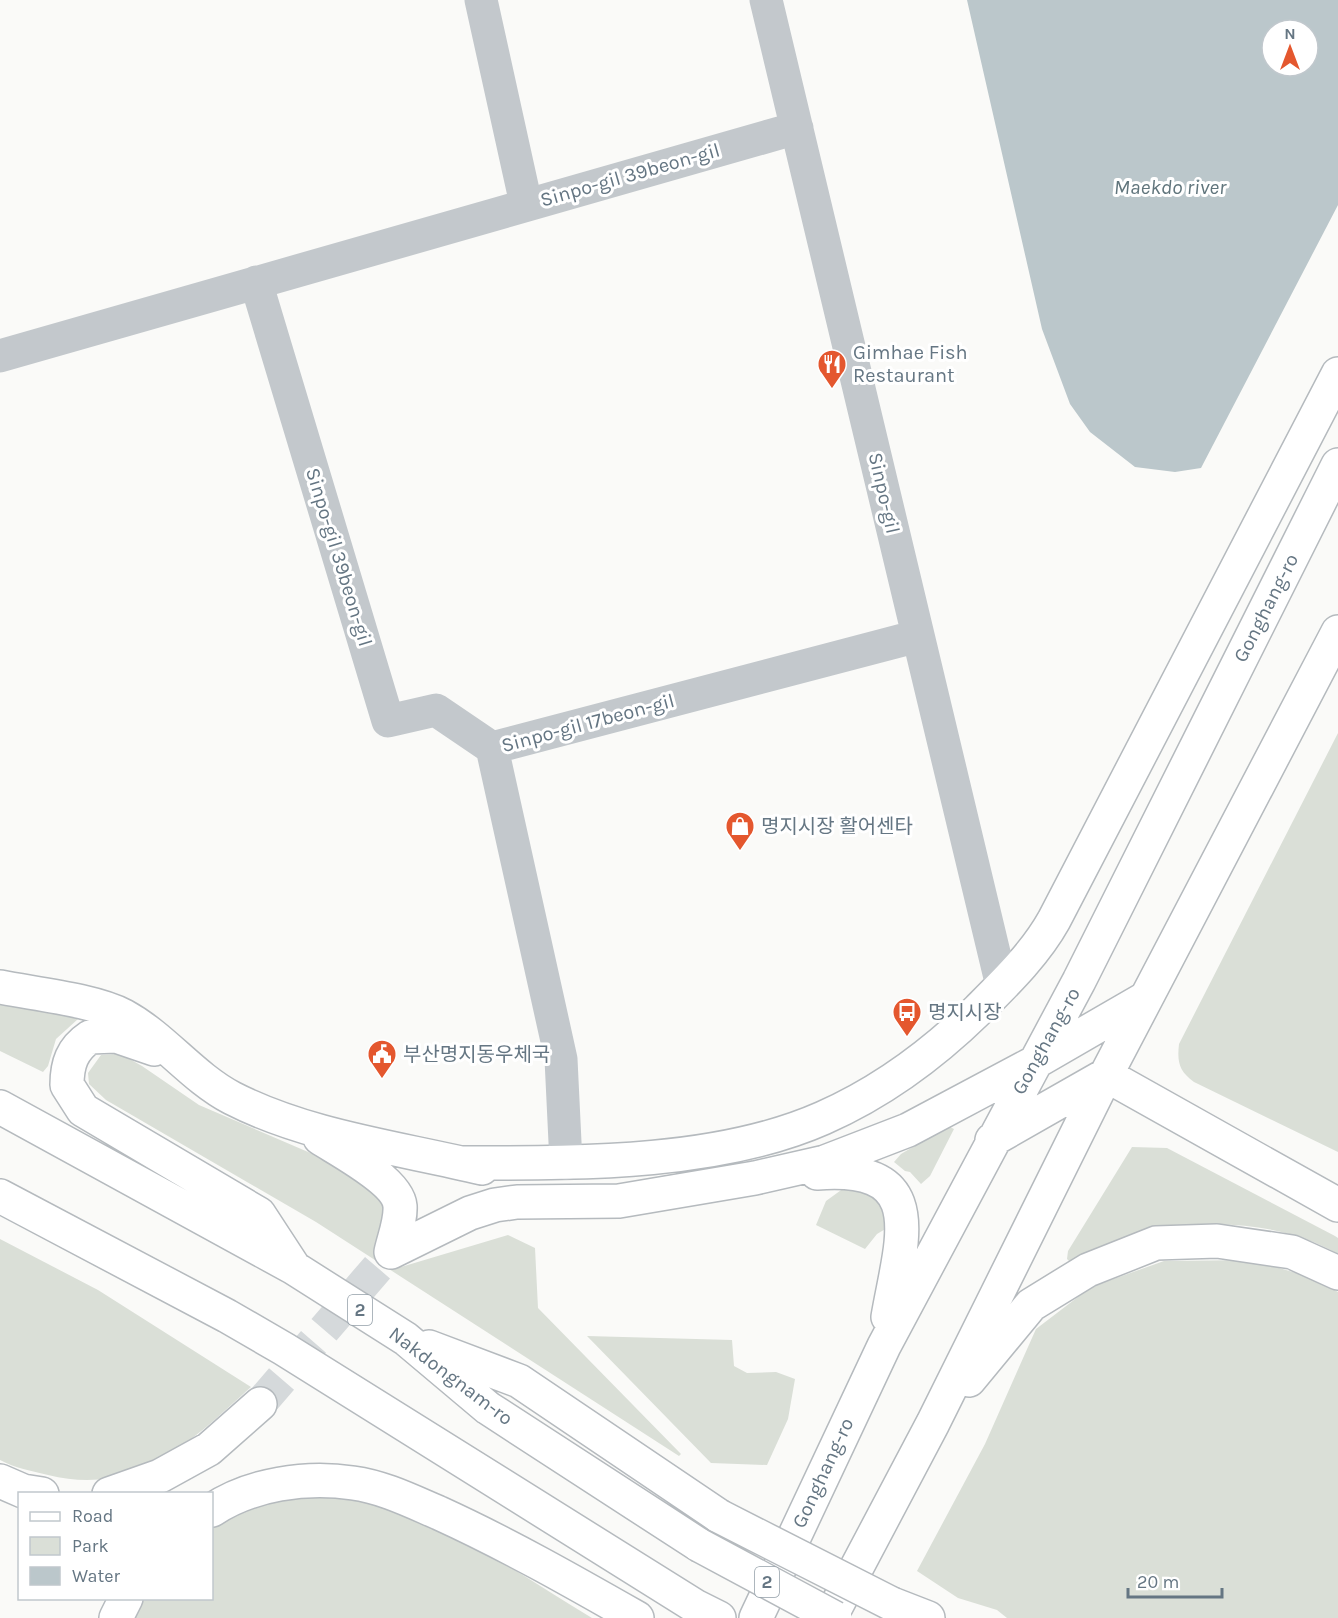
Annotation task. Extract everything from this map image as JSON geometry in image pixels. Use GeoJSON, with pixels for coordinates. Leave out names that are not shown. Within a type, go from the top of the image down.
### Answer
{"type":"FeatureCollection","features":[{"type":"Feature","properties":{"kind":"main road"},"geometry":{"type":"LineString","coordinates":[[461,1163],[566,1163],[656,1156],[736,1144],[823,1118],[887,1083],[963,1024],[1002,986],[1044,938],[1338,374]]}},
{"type":"Feature","properties":{"kind":"main road","name":"Gonghang-ro"},"geometry":{"type":"LineString","coordinates":[[756,1618],[884,1346],[1032,1064],[1084,971],[1338,465]]}},
{"type":"Feature","properties":{"kind":"main road"},"geometry":{"type":"LineString","coordinates":[[832,1618],[933,1423],[1106,1075],[1338,632]]}},
{"type":"Feature","properties":{"kind":"main road"},"geometry":{"type":"LineString","coordinates":[[0,987],[113,1011],[135,1023],[208,1084],[232,1098],[300,1124],[619,1201]]}},
{"type":"Feature","properties":{"kind":"main road"},"geometry":{"type":"LineString","coordinates":[[300,1124],[370,1171],[393,1191],[400,1206],[391,1252],[470,1212],[495,1205],[517,1202],[619,1201],[755,1178],[825,1162],[864,1149],[909,1130],[1032,1064],[1146,998]]}},
{"type":"Feature","properties":{"kind":"main road"},"geometry":{"type":"LineString","coordinates":[[175,1056],[116,1036],[90,1037],[74,1051],[69,1061],[67,1085],[83,1110],[259,1214],[294,1268]]}},
{"type":"Feature","properties":{"kind":"main road"},"geometry":{"type":"LineString","coordinates":[[992,1140],[1106,1075]]}},
{"type":"Feature","properties":{"kind":"main road"},"geometry":{"type":"LineString","coordinates":[[1106,1075],[1338,1205]]}},
{"type":"Feature","properties":{"kind":"main road","name":"Nakdongnam-ro"},"geometry":{"type":"LineString","coordinates":[[0,1107],[294,1268],[406,1339],[488,1408],[699,1545],[832,1618]]}},
{"type":"Feature","properties":{"kind":"main road"},"geometry":{"type":"LineString","coordinates":[[755,1178],[843,1171],[873,1179],[891,1192],[898,1202],[904,1225],[884,1346]]}},
{"type":"Feature","properties":{"kind":"main road"},"geometry":{"type":"LineString","coordinates":[[0,1196],[227,1316],[284,1349],[707,1612]]}},
{"type":"Feature","properties":{"kind":"main road"},"geometry":{"type":"LineString","coordinates":[[933,1423],[1031,1305],[1088,1270],[1156,1243],[1217,1241],[1292,1252],[1338,1273]]}},
{"type":"Feature","properties":{"kind":"main road"},"geometry":{"type":"LineString","coordinates":[[406,1339],[519,1381],[719,1516],[892,1604],[928,1618]]}},
{"type":"Feature","properties":{"kind":"main road"},"geometry":{"type":"LineString","coordinates":[[115,1492],[160,1476],[209,1449],[260,1404]]}},
{"type":"Feature","properties":{"kind":"main road"},"geometry":{"type":"LineString","coordinates":[[213,1510],[256,1491],[297,1480],[353,1483],[396,1494],[477,1530],[637,1618]]}},
{"type":"Feature","properties":{"kind":"main road"},"geometry":{"type":"LineString","coordinates":[[0,1481],[29,1492]]}},
{"type":"Feature","properties":{"kind":"main road"},"geometry":{"type":"LineString","coordinates":[[116,1618],[125,1600]]}},
{"type":"Feature","properties":{"kind":"street"},"geometry":{"type":"LineString","coordinates":[[481,0],[526,204]]}},
{"type":"Feature","properties":{"kind":"street","name":"Sinpo-gil"},"geometry":{"type":"LineString","coordinates":[[766,0],[1002,986]]}},
{"type":"Feature","properties":{"kind":"street","name":"Sinpo-gil 39beon-gil"},"geometry":{"type":"LineString","coordinates":[[0,356],[797,128]]}},
{"type":"Feature","properties":{"kind":"street","name":"Sinpo-gil 39beon-gil"},"geometry":{"type":"LineString","coordinates":[[256,282],[388,721],[436,710],[492,748]]}},
{"type":"Feature","properties":{"kind":"street","name":"Sinpo-gil 17beon-gil"},"geometry":{"type":"LineString","coordinates":[[566,1163],[561,1059],[492,748],[918,636]]}},
{"type":"Feature","properties":{"kind":"green space"},"geometry":{"type":"Polygon","coordinates":[[[1338,733],[1338,1152],[1194,1082],[1182,1070],[1178,1056],[1179,1044],[1338,733]]]}},
{"type":"Feature","properties":{"kind":"green space"},"geometry":{"type":"Polygon","coordinates":[[[0,996],[74,1011],[78,1019],[56,1039],[48,1066],[43,1072],[0,1051],[0,996]]]}},
{"type":"Feature","properties":{"kind":"green space"},"geometry":{"type":"Polygon","coordinates":[[[115,1054],[142,1066],[199,1105],[357,1173],[393,1206],[378,1253],[401,1267],[508,1235],[535,1248],[538,1308],[681,1454],[679,1456],[316,1222],[106,1100],[89,1084],[88,1073],[101,1055],[115,1054]]]}},
{"type":"Feature","properties":{"kind":"green space"},"geometry":{"type":"Polygon","coordinates":[[[948,1126],[954,1129],[930,1176],[921,1184],[910,1172],[905,1171],[894,1162],[901,1154],[948,1126]]]}},
{"type":"Feature","properties":{"kind":"green space"},"geometry":{"type":"Polygon","coordinates":[[[1132,1147],[1167,1148],[1335,1236],[1338,1238],[1338,1254],[1308,1240],[1274,1230],[1239,1225],[1203,1225],[1168,1228],[1133,1236],[1100,1248],[1071,1263],[1067,1259],[1068,1251],[1132,1147]]]}},
{"type":"Feature","properties":{"kind":"green space"},"geometry":{"type":"Polygon","coordinates":[[[844,1188],[858,1189],[881,1202],[887,1228],[877,1234],[865,1249],[816,1225],[826,1201],[844,1188]]]}},
{"type":"Feature","properties":{"kind":"green space"},"geometry":{"type":"Polygon","coordinates":[[[0,1239],[98,1290],[251,1387],[183,1445],[160,1460],[135,1471],[109,1478],[80,1480],[29,1471],[0,1460],[0,1239]]]}},
{"type":"Feature","properties":{"kind":"green space"},"geometry":{"type":"Polygon","coordinates":[[[1252,1260],[1313,1278],[1338,1292],[1338,1618],[1007,1618],[997,1610],[958,1598],[917,1571],[985,1444],[1036,1329],[1091,1287],[1164,1261],[1252,1260]]]}},
{"type":"Feature","properties":{"kind":"green space"},"geometry":{"type":"Polygon","coordinates":[[[587,1336],[732,1340],[734,1366],[747,1373],[776,1372],[795,1379],[788,1419],[767,1465],[711,1463],[587,1336]]]}},
{"type":"Feature","properties":{"kind":"green space"},"geometry":{"type":"Polygon","coordinates":[[[314,1497],[355,1500],[395,1509],[472,1545],[592,1618],[132,1618],[142,1600],[213,1600],[213,1526],[274,1500],[314,1497]]]}},
{"type":"Feature","properties":{"kind":"water","name":"Maekdo river"},"geometry":{"type":"Polygon","coordinates":[[[967,0],[1338,0],[1338,205],[1201,468],[1175,472],[1135,467],[1090,432],[1070,404],[1042,329],[967,0]]]}},
{"type":"Feature","properties":{"kind":"tunnel"},"geometry":{"type":"LineString","coordinates":[[260,1404],[391,1252]]}},
{"type":"Feature","properties":{"kind":"place","name":"Gimhae Fish Restaurant"},"geometry":{"type":"Point","coordinates":[832,390]}},
{"type":"Feature","properties":{"kind":"place","name":"명지시장 활어센타"},"geometry":{"type":"Point","coordinates":[740,852]}},
{"type":"Feature","properties":{"kind":"place","name":"명지시장"},"geometry":{"type":"Point","coordinates":[907,1038]}},
{"type":"Feature","properties":{"kind":"place","name":"부산명지동우체국"},"geometry":{"type":"Point","coordinates":[382,1080]}}]}
